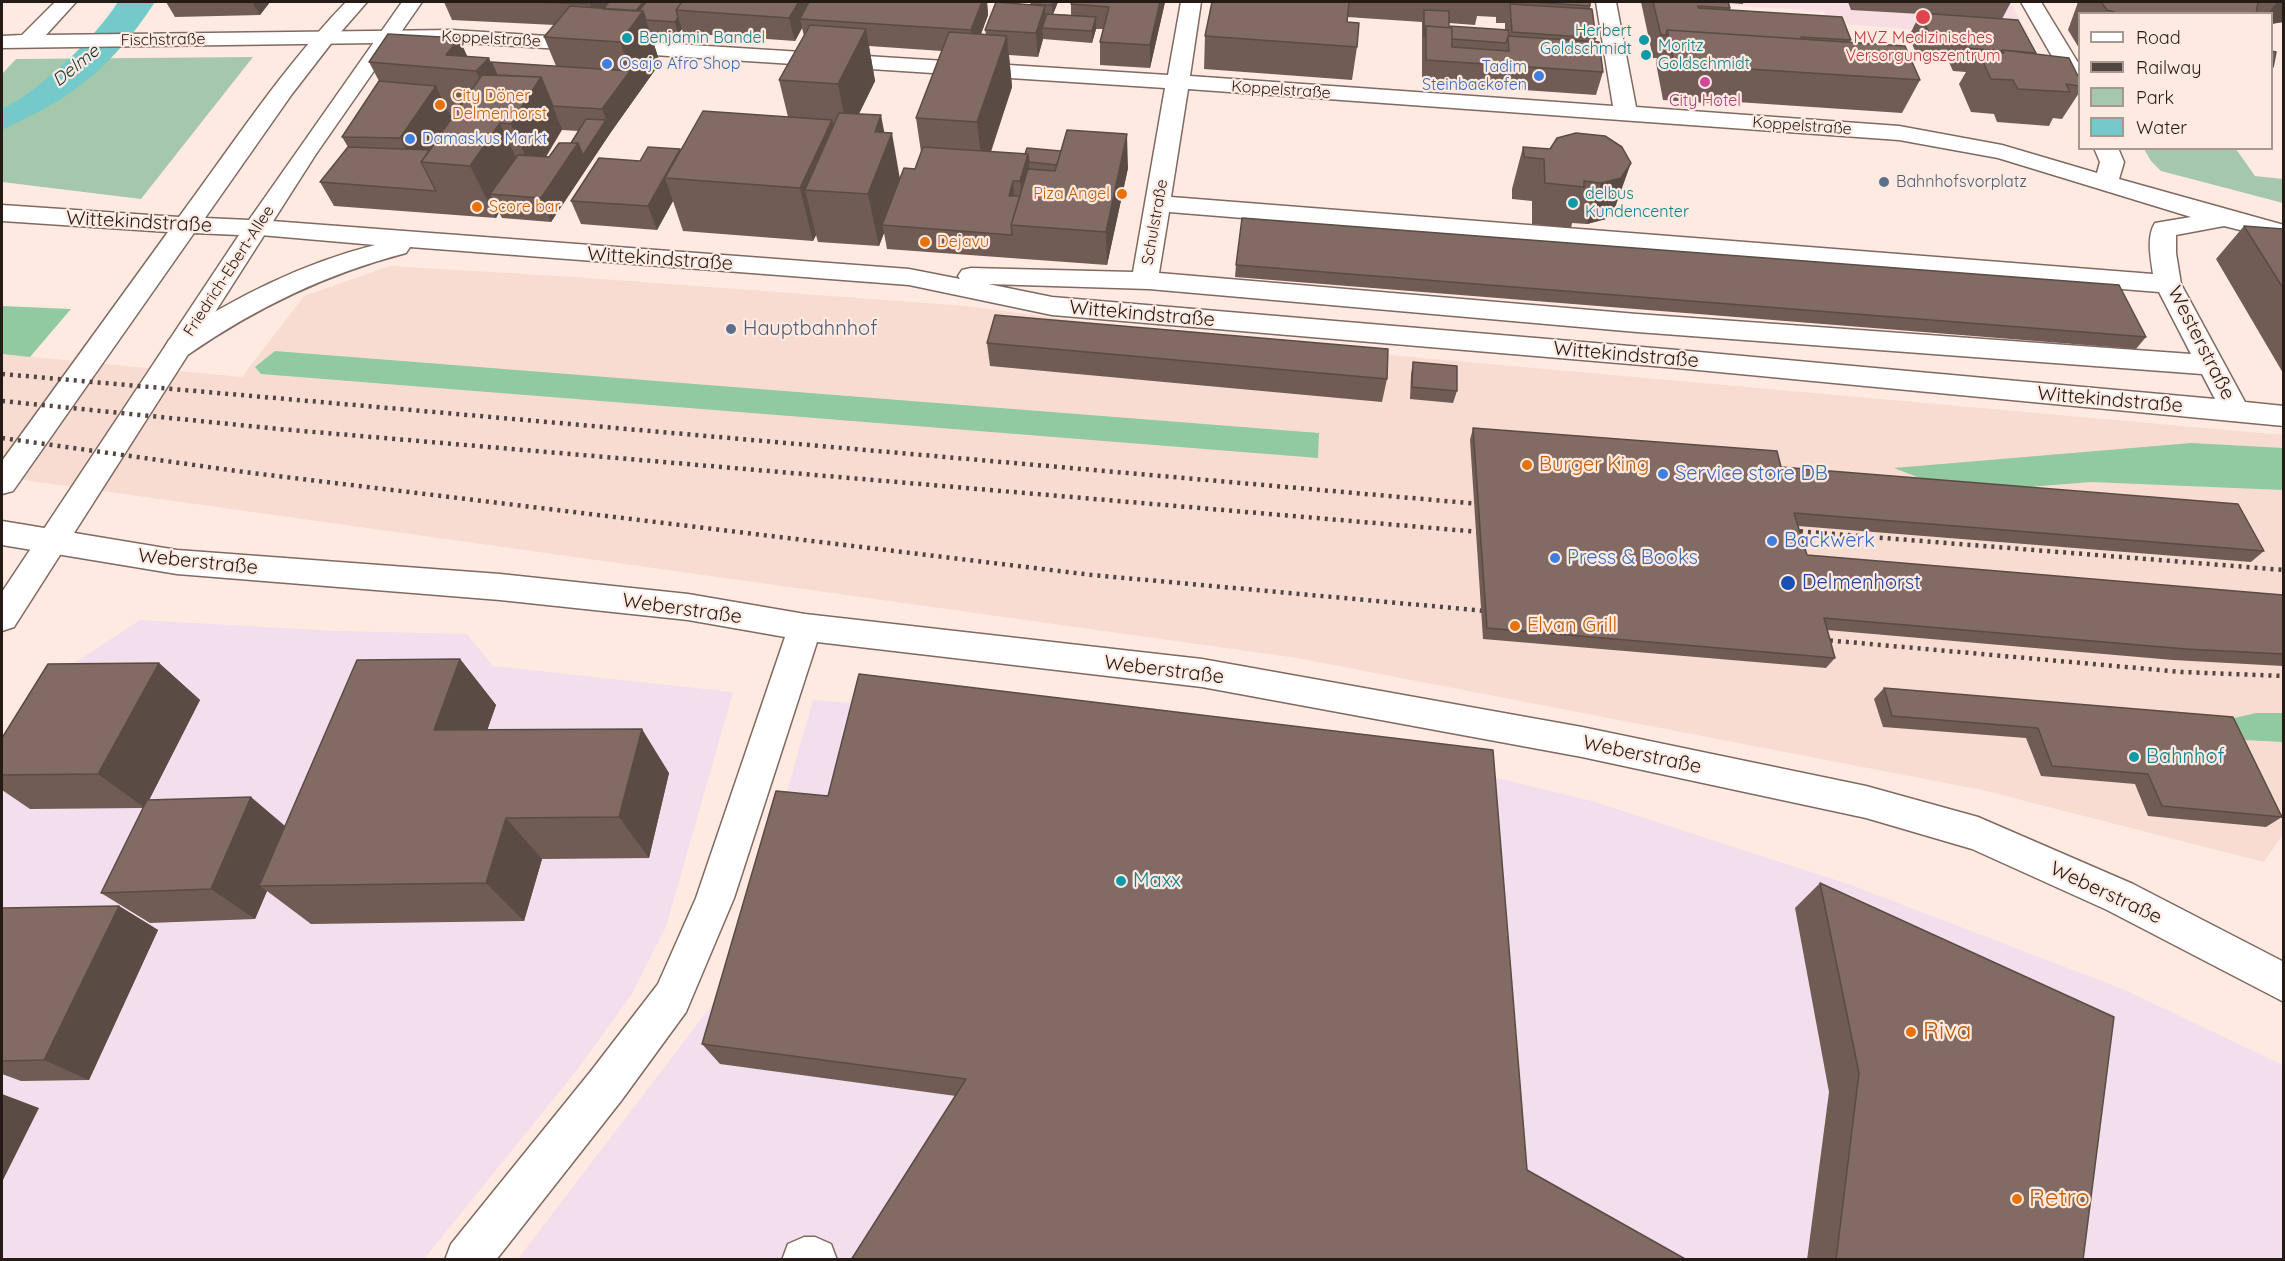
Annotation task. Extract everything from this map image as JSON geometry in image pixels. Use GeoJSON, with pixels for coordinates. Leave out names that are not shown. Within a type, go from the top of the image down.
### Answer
{"type":"FeatureCollection","features":[{"type":"Feature","properties":{"kind":"street"},"geometry":{"type":"LineString","coordinates":[[27,42],[66,2]]}},
{"type":"Feature","properties":{"kind":"street"},"geometry":{"type":"LineString","coordinates":[[2,483],[186,225],[325,36],[357,2]]}},
{"type":"Feature","properties":{"kind":"street","name":"Friedrich-Ebert-Allee"},"geometry":{"type":"LineString","coordinates":[[2,618],[305,153],[412,2]]}},
{"type":"Feature","properties":{"kind":"street","name":"Schulstraße"},"geometry":{"type":"LineString","coordinates":[[909,277],[1042,275],[1145,280],[1191,2]]}},
{"type":"Feature","properties":{"kind":"street"},"geometry":{"type":"LineString","coordinates":[[1606,2],[1626,114]]}},
{"type":"Feature","properties":{"kind":"street"},"geometry":{"type":"LineString","coordinates":[[2031,2],[2078,84]]}},
{"type":"Feature","properties":{"kind":"street","name":"Fischstraße"},"geometry":{"type":"LineString","coordinates":[[2,42],[325,36]]}},
{"type":"Feature","properties":{"kind":"street","name":"Koppelstraße"},"geometry":{"type":"LineString","coordinates":[[325,36],[453,36],[1179,82],[1899,133],[2002,152],[2226,219],[2283,233]]}},
{"type":"Feature","properties":{"kind":"street"},"geometry":{"type":"LineString","coordinates":[[2106,182],[2112,162],[2107,150]]}},
{"type":"Feature","properties":{"kind":"street"},"geometry":{"type":"LineString","coordinates":[[1159,204],[2168,284]]}},
{"type":"Feature","properties":{"kind":"street","name":"Wittekindstraße"},"geometry":{"type":"LineString","coordinates":[[2,213],[258,228],[909,277],[1052,306],[1677,359],[2283,416]]}},
{"type":"Feature","properties":{"kind":"street","name":"Westerstraße"},"geometry":{"type":"LineString","coordinates":[[2226,219],[2164,229],[2163,254],[2168,284],[2236,412]]}},
{"type":"Feature","properties":{"kind":"street"},"geometry":{"type":"LineString","coordinates":[[179,347],[250,301],[303,275],[334,264],[426,240]]}},
{"type":"Feature","properties":{"kind":"street"},"geometry":{"type":"LineString","coordinates":[[1145,280],[1570,317],[2213,365]]}},
{"type":"Feature","properties":{"kind":"street","name":"Weberstraße"},"geometry":{"type":"LineString","coordinates":[[2,533],[51,543],[177,562],[500,587],[688,607],[805,627],[1202,674],[1548,735],[1866,802],[1978,834],[2120,897],[2283,983]]}},
{"type":"Feature","properties":{"kind":"street"},"geometry":{"type":"LineString","coordinates":[[467,1260],[606,1086],[672,998],[697,945],[715,898],[805,627]]}},
{"type":"Feature","properties":{"kind":"street"},"geometry":{"type":"LineString","coordinates":[[804,1260],[815,1260]]}},
{"type":"Feature","properties":{"kind":"shaded area","name":"MVZ Medizinisches Versorgungszentrum"},"geometry":{"type":"Polygon","coordinates":[[[1674,2],[2010,2],[2030,38],[1829,23],[1824,11],[1674,2]]]}},
{"type":"Feature","properties":{"kind":"shaded area"},"geometry":{"type":"Polygon","coordinates":[[[390,266],[575,277],[967,306],[1222,340],[2283,435],[2283,834],[2264,862],[1982,790],[1297,658],[2,477],[2,354],[242,377],[304,296],[390,266]]]}},
{"type":"Feature","properties":{"kind":"shaded area"},"geometry":{"type":"Polygon","coordinates":[[[140,620],[340,631],[467,634],[493,666],[733,692],[666,927],[632,994],[577,1070],[424,1259],[2,1259],[2,770],[65,669],[140,620]]]}},
{"type":"Feature","properties":{"kind":"shaded area"},"geometry":{"type":"Polygon","coordinates":[[[813,700],[1189,728],[1476,773],[1592,801],[1851,885],[2125,990],[2283,1065],[2283,1259],[517,1260],[734,976],[813,700]]]}},
{"type":"Feature","properties":{"kind":"green space"},"geometry":{"type":"Polygon","coordinates":[[[253,57],[141,199],[2,182],[2,74],[16,59],[253,57]]]}},
{"type":"Feature","properties":{"kind":"green space"},"geometry":{"type":"Polygon","coordinates":[[[2145,150],[2237,150],[2255,176],[2283,179],[2283,203],[2161,171],[2145,150]]]}},
{"type":"Feature","properties":{"kind":"green space"},"geometry":{"type":"Polygon","coordinates":[[[2,306],[71,309],[30,357],[2,354],[2,306]]]}},
{"type":"Feature","properties":{"kind":"green space"},"geometry":{"type":"Polygon","coordinates":[[[275,351],[1319,433],[1318,458],[261,374],[255,367],[275,351]]]}},
{"type":"Feature","properties":{"kind":"green space"},"geometry":{"type":"Polygon","coordinates":[[[2191,443],[2283,448],[2283,490],[2091,482],[2003,489],[1925,480],[1894,468],[2191,443]]]}},
{"type":"Feature","properties":{"kind":"green space"},"geometry":{"type":"Polygon","coordinates":[[[2256,713],[2283,713],[2283,742],[2243,740],[2230,719],[2256,713]]]}},
{"type":"Feature","properties":{"kind":"water","name":"Delme"},"geometry":{"type":"Polygon","coordinates":[[[118,2],[155,2],[127,41],[105,65],[80,86],[59,100],[2,130],[2,109],[50,77],[95,32],[118,2]]]}},
{"type":"Feature","properties":{"kind":"building"},"geometry":{"type":"Polygon","coordinates":[[[534,2],[592,2],[590,4],[534,2]]]}},
{"type":"Feature","properties":{"kind":"building"},"geometry":{"type":"Polygon","coordinates":[[[609,2],[643,2],[636,11],[603,9],[609,2]]]}},
{"type":"Feature","properties":{"kind":"building"},"geometry":{"type":"Polygon","coordinates":[[[646,2],[682,2],[676,10],[678,17],[675,22],[646,20],[643,11],[639,11],[646,2]]]}},
{"type":"Feature","properties":{"kind":"building"},"geometry":{"type":"Polygon","coordinates":[[[682,2],[799,2],[789,18],[676,10],[682,2]]]}},
{"type":"Feature","properties":{"kind":"building"},"geometry":{"type":"Polygon","coordinates":[[[809,2],[982,2],[971,30],[800,19],[809,2]]]}},
{"type":"Feature","properties":{"kind":"building"},"geometry":{"type":"Polygon","coordinates":[[[996,2],[1045,6],[1036,33],[985,30],[996,2]]]}},
{"type":"Feature","properties":{"kind":"building"},"geometry":{"type":"Polygon","coordinates":[[[1032,2],[1053,2],[1052,5],[1031,4],[1032,2]]]}},
{"type":"Feature","properties":{"kind":"building"},"geometry":{"type":"Polygon","coordinates":[[[1072,2],[1160,2],[1150,45],[1100,42],[1109,7],[1071,4],[1072,2]]]}},
{"type":"Feature","properties":{"kind":"building"},"geometry":{"type":"Polygon","coordinates":[[[1212,2],[1349,2],[1347,22],[1359,23],[1357,47],[1205,36],[1212,2]]]}},
{"type":"Feature","properties":{"kind":"building"},"geometry":{"type":"Polygon","coordinates":[[[1529,2],[1590,2],[1590,6],[1529,2]]]}},
{"type":"Feature","properties":{"kind":"building"},"geometry":{"type":"Polygon","coordinates":[[[1653,2],[1728,2],[1730,8],[1698,6],[1698,8],[1842,17],[1851,40],[1667,30],[1666,35],[1661,35],[1653,2]]]}},
{"type":"Feature","properties":{"kind":"building"},"geometry":{"type":"Polygon","coordinates":[[[2101,2],[2258,2],[2256,12],[2114,12],[2107,10],[2101,2]]]}},
{"type":"Feature","properties":{"kind":"building"},"geometry":{"type":"Polygon","coordinates":[[[1510,4],[1592,9],[1596,38],[1512,32],[1510,4]]]}},
{"type":"Feature","properties":{"kind":"building"},"geometry":{"type":"Polygon","coordinates":[[[570,6],[643,11],[620,42],[544,37],[570,6]]]}},
{"type":"Feature","properties":{"kind":"building"},"geometry":{"type":"Polygon","coordinates":[[[1424,10],[1449,11],[1449,26],[1508,30],[1509,36],[1506,43],[1452,39],[1452,28],[1426,26],[1424,37],[1424,10]]]}},
{"type":"Feature","properties":{"kind":"building"},"geometry":{"type":"Polygon","coordinates":[[[1920,13],[2018,20],[2036,53],[1966,48],[1960,35],[1929,33],[1920,13]]]}},
{"type":"Feature","properties":{"kind":"building"},"geometry":{"type":"Polygon","coordinates":[[[1047,14],[1096,17],[1092,31],[1042,28],[1047,14]]]}},
{"type":"Feature","properties":{"kind":"building"},"geometry":{"type":"Polygon","coordinates":[[[810,25],[866,29],[838,84],[779,80],[810,25]]]}},
{"type":"Feature","properties":{"kind":"building"},"geometry":{"type":"Polygon","coordinates":[[[1426,26],[1452,28],[1452,47],[1509,51],[1508,36],[1599,42],[1603,72],[1426,60],[1426,26]]]}},
{"type":"Feature","properties":{"kind":"building"},"geometry":{"type":"Polygon","coordinates":[[[1667,30],[1905,46],[1920,80],[1733,68],[1734,71],[1675,67],[1667,30]]]}},
{"type":"Feature","properties":{"kind":"building"},"geometry":{"type":"Polygon","coordinates":[[[949,32],[1007,36],[977,122],[916,118],[949,32]]]}},
{"type":"Feature","properties":{"kind":"building"},"geometry":{"type":"Polygon","coordinates":[[[388,34],[459,38],[446,55],[489,58],[476,71],[369,62],[388,34]]]}},
{"type":"Feature","properties":{"kind":"building"},"geometry":{"type":"Polygon","coordinates":[[[2002,50],[2069,58],[2078,76],[2078,86],[2066,84],[2070,92],[2018,89],[2013,80],[1991,79],[1978,51],[2004,53],[2002,50]]]}},
{"type":"Feature","properties":{"kind":"building"},"geometry":{"type":"Polygon","coordinates":[[[2273,51],[2276,52],[2273,67],[2273,51]]]}},
{"type":"Feature","properties":{"kind":"building"},"geometry":{"type":"Polygon","coordinates":[[[491,62],[630,71],[602,109],[553,106],[541,77],[497,75],[491,62]]]}},
{"type":"Feature","properties":{"kind":"building"},"geometry":{"type":"Polygon","coordinates":[[[482,75],[541,77],[511,124],[500,123],[470,166],[421,162],[482,75]]]}},
{"type":"Feature","properties":{"kind":"building"},"geometry":{"type":"Polygon","coordinates":[[[379,81],[436,86],[400,138],[342,137],[379,81]]]}},
{"type":"Feature","properties":{"kind":"building"},"geometry":{"type":"Polygon","coordinates":[[[703,111],[832,120],[800,188],[665,178],[703,111]]]}},
{"type":"Feature","properties":{"kind":"building"},"geometry":{"type":"Polygon","coordinates":[[[839,113],[881,115],[875,132],[892,133],[868,194],[805,190],[839,113]]]}},
{"type":"Feature","properties":{"kind":"building"},"geometry":{"type":"Polygon","coordinates":[[[586,119],[606,120],[583,155],[578,143],[571,143],[586,119]]]}},
{"type":"Feature","properties":{"kind":"building"},"geometry":{"type":"Polygon","coordinates":[[[447,124],[430,150],[427,150],[447,124]]]}},
{"type":"Feature","properties":{"kind":"building"},"geometry":{"type":"Polygon","coordinates":[[[1067,130],[1127,134],[1106,232],[1011,225],[1028,169],[1055,171],[1067,130]]]}},
{"type":"Feature","properties":{"kind":"building"},"geometry":{"type":"Polygon","coordinates":[[[1576,133],[1605,136],[1622,147],[1631,163],[1621,178],[1601,183],[1584,181],[1584,187],[1545,183],[1544,159],[1524,157],[1523,147],[1550,149],[1557,138],[1576,133]]]}},
{"type":"Feature","properties":{"kind":"building"},"geometry":{"type":"Polygon","coordinates":[[[559,143],[578,143],[541,198],[490,194],[518,155],[549,157],[559,143]]]}},
{"type":"Feature","properties":{"kind":"building"},"geometry":{"type":"Polygon","coordinates":[[[348,147],[430,150],[421,162],[436,191],[320,182],[348,147]]]}},
{"type":"Feature","properties":{"kind":"building"},"geometry":{"type":"Polygon","coordinates":[[[648,147],[680,149],[648,206],[571,201],[599,158],[640,161],[648,147]]]}},
{"type":"Feature","properties":{"kind":"building"},"geometry":{"type":"Polygon","coordinates":[[[923,147],[1028,154],[1020,181],[1013,181],[1009,196],[1020,196],[1011,225],[1012,235],[882,225],[904,168],[915,169],[923,147]]]}},
{"type":"Feature","properties":{"kind":"building"},"geometry":{"type":"Polygon","coordinates":[[[1027,148],[1061,151],[1057,165],[1029,162],[1028,154],[1025,154],[1027,148]]]}},
{"type":"Feature","properties":{"kind":"building"},"geometry":{"type":"Polygon","coordinates":[[[1242,218],[2119,285],[2146,337],[1236,265],[1242,218]]]}},
{"type":"Feature","properties":{"kind":"building"},"geometry":{"type":"Polygon","coordinates":[[[2244,226],[2283,229],[2283,288],[2244,226]]]}},
{"type":"Feature","properties":{"kind":"building"},"geometry":{"type":"Polygon","coordinates":[[[995,315],[1388,349],[1387,379],[987,343],[995,315]]]}},
{"type":"Feature","properties":{"kind":"building"},"geometry":{"type":"Polygon","coordinates":[[[1413,362],[1457,366],[1457,391],[1412,387],[1413,362]]]}},
{"type":"Feature","properties":{"kind":"building"},"geometry":{"type":"Polygon","coordinates":[[[1473,428],[1777,451],[1781,467],[2238,504],[2264,551],[1794,513],[1807,555],[2283,595],[2283,654],[2186,649],[1824,618],[1835,658],[1487,628],[1473,428]]]}},
{"type":"Feature","properties":{"kind":"building"},"geometry":{"type":"Polygon","coordinates":[[[460,659],[434,730],[642,729],[619,817],[506,818],[486,883],[259,886],[357,660],[460,659]]]}},
{"type":"Feature","properties":{"kind":"building"},"geometry":{"type":"Polygon","coordinates":[[[159,663],[98,774],[2,775],[2,738],[48,664],[159,663]]]}},
{"type":"Feature","properties":{"kind":"building"},"geometry":{"type":"Polygon","coordinates":[[[859,674],[1493,750],[1527,1170],[1687,1260],[851,1260],[966,1079],[702,1044],[776,791],[828,796],[859,674]]]}},
{"type":"Feature","properties":{"kind":"building","name":"Bahnhof"},"geometry":{"type":"Polygon","coordinates":[[[1884,688],[2233,717],[2282,817],[2162,806],[2148,774],[2052,766],[2038,728],[1892,716],[1884,688]]]}},
{"type":"Feature","properties":{"kind":"building"},"geometry":{"type":"Polygon","coordinates":[[[251,797],[211,889],[101,893],[147,800],[251,797]]]}},
{"type":"Feature","properties":{"kind":"building"},"geometry":{"type":"Polygon","coordinates":[[[1820,883],[2114,1017],[2083,1260],[1836,1260],[1859,1073],[1820,883]]]}},
{"type":"Feature","properties":{"kind":"building"},"geometry":{"type":"Polygon","coordinates":[[[119,906],[44,1060],[2,1061],[2,908],[119,906]]]}},
{"type":"Feature","properties":{"kind":"railway"},"geometry":{"type":"LineString","coordinates":[[2,374],[1491,505]]}},
{"type":"Feature","properties":{"kind":"railway"},"geometry":{"type":"LineString","coordinates":[[2,401],[279,429],[1491,533]]}},
{"type":"Feature","properties":{"kind":"railway"},"geometry":{"type":"LineString","coordinates":[[2,438],[244,472],[1092,575],[1497,612]]}},
{"type":"Feature","properties":{"kind":"railway"},"geometry":{"type":"LineString","coordinates":[[1784,530],[2284,570]]}},
{"type":"Feature","properties":{"kind":"railway"},"geometry":{"type":"LineString","coordinates":[[1814,639],[2182,672],[2284,676]]}},
{"type":"Feature","properties":{"kind":"place","name":"MVZ Medizinisches Versorgungszentrum"},"geometry":{"type":"Point","coordinates":[1923,17]}},
{"type":"Feature","properties":{"kind":"place","name":"Benjamin Bandel"},"geometry":{"type":"Point","coordinates":[627,38]}},
{"type":"Feature","properties":{"kind":"place","name":"Herbert Goldschmidt"},"geometry":{"type":"Point","coordinates":[1644,40]}},
{"type":"Feature","properties":{"kind":"place","name":"Moritz Goldschmidt"},"geometry":{"type":"Point","coordinates":[1646,55]}},
{"type":"Feature","properties":{"kind":"place","name":"Osajo Afro Shop"},"geometry":{"type":"Point","coordinates":[607,64]}},
{"type":"Feature","properties":{"kind":"place","name":"Tadim Steinbackofen"},"geometry":{"type":"Point","coordinates":[1539,76]}},
{"type":"Feature","properties":{"kind":"place","name":"City Hotel"},"geometry":{"type":"Point","coordinates":[1705,82]}},
{"type":"Feature","properties":{"kind":"place","name":"City Döner Delmenhorst"},"geometry":{"type":"Point","coordinates":[440,105]}},
{"type":"Feature","properties":{"kind":"place","name":"Damaskus Markt"},"geometry":{"type":"Point","coordinates":[410,139]}},
{"type":"Feature","properties":{"kind":"place","name":"Bahnhofsvorplatz"},"geometry":{"type":"Point","coordinates":[1884,182]}},
{"type":"Feature","properties":{"kind":"place","name":"Piza Angel"},"geometry":{"type":"Point","coordinates":[1122,194]}},
{"type":"Feature","properties":{"kind":"place","name":"delbus Kundencenter"},"geometry":{"type":"Point","coordinates":[1573,203]}},
{"type":"Feature","properties":{"kind":"place","name":"Score bar"},"geometry":{"type":"Point","coordinates":[477,207]}},
{"type":"Feature","properties":{"kind":"place","name":"Dejavu"},"geometry":{"type":"Point","coordinates":[925,242]}},
{"type":"Feature","properties":{"kind":"place","name":"Hauptbahnhof"},"geometry":{"type":"Point","coordinates":[731,329]}},
{"type":"Feature","properties":{"kind":"place","name":"Burger King"},"geometry":{"type":"Point","coordinates":[1527,465]}},
{"type":"Feature","properties":{"kind":"place","name":"Service store DB"},"geometry":{"type":"Point","coordinates":[1663,474]}},
{"type":"Feature","properties":{"kind":"place","name":"Backwerk"},"geometry":{"type":"Point","coordinates":[1772,541]}},
{"type":"Feature","properties":{"kind":"place","name":"Press & Books"},"geometry":{"type":"Point","coordinates":[1555,558]}},
{"type":"Feature","properties":{"kind":"place","name":"Delmenhorst"},"geometry":{"type":"Point","coordinates":[1788,583]}},
{"type":"Feature","properties":{"kind":"place","name":"Elvan Grill"},"geometry":{"type":"Point","coordinates":[1515,626]}},
{"type":"Feature","properties":{"kind":"place","name":"Bahnhof"},"geometry":{"type":"Point","coordinates":[2134,757]}},
{"type":"Feature","properties":{"kind":"place","name":"Maxx"},"geometry":{"type":"Point","coordinates":[1121,881]}},
{"type":"Feature","properties":{"kind":"place","name":"Riva"},"geometry":{"type":"Point","coordinates":[1911,1032]}},
{"type":"Feature","properties":{"kind":"place","name":"Retro"},"geometry":{"type":"Point","coordinates":[2017,1199]}}]}
